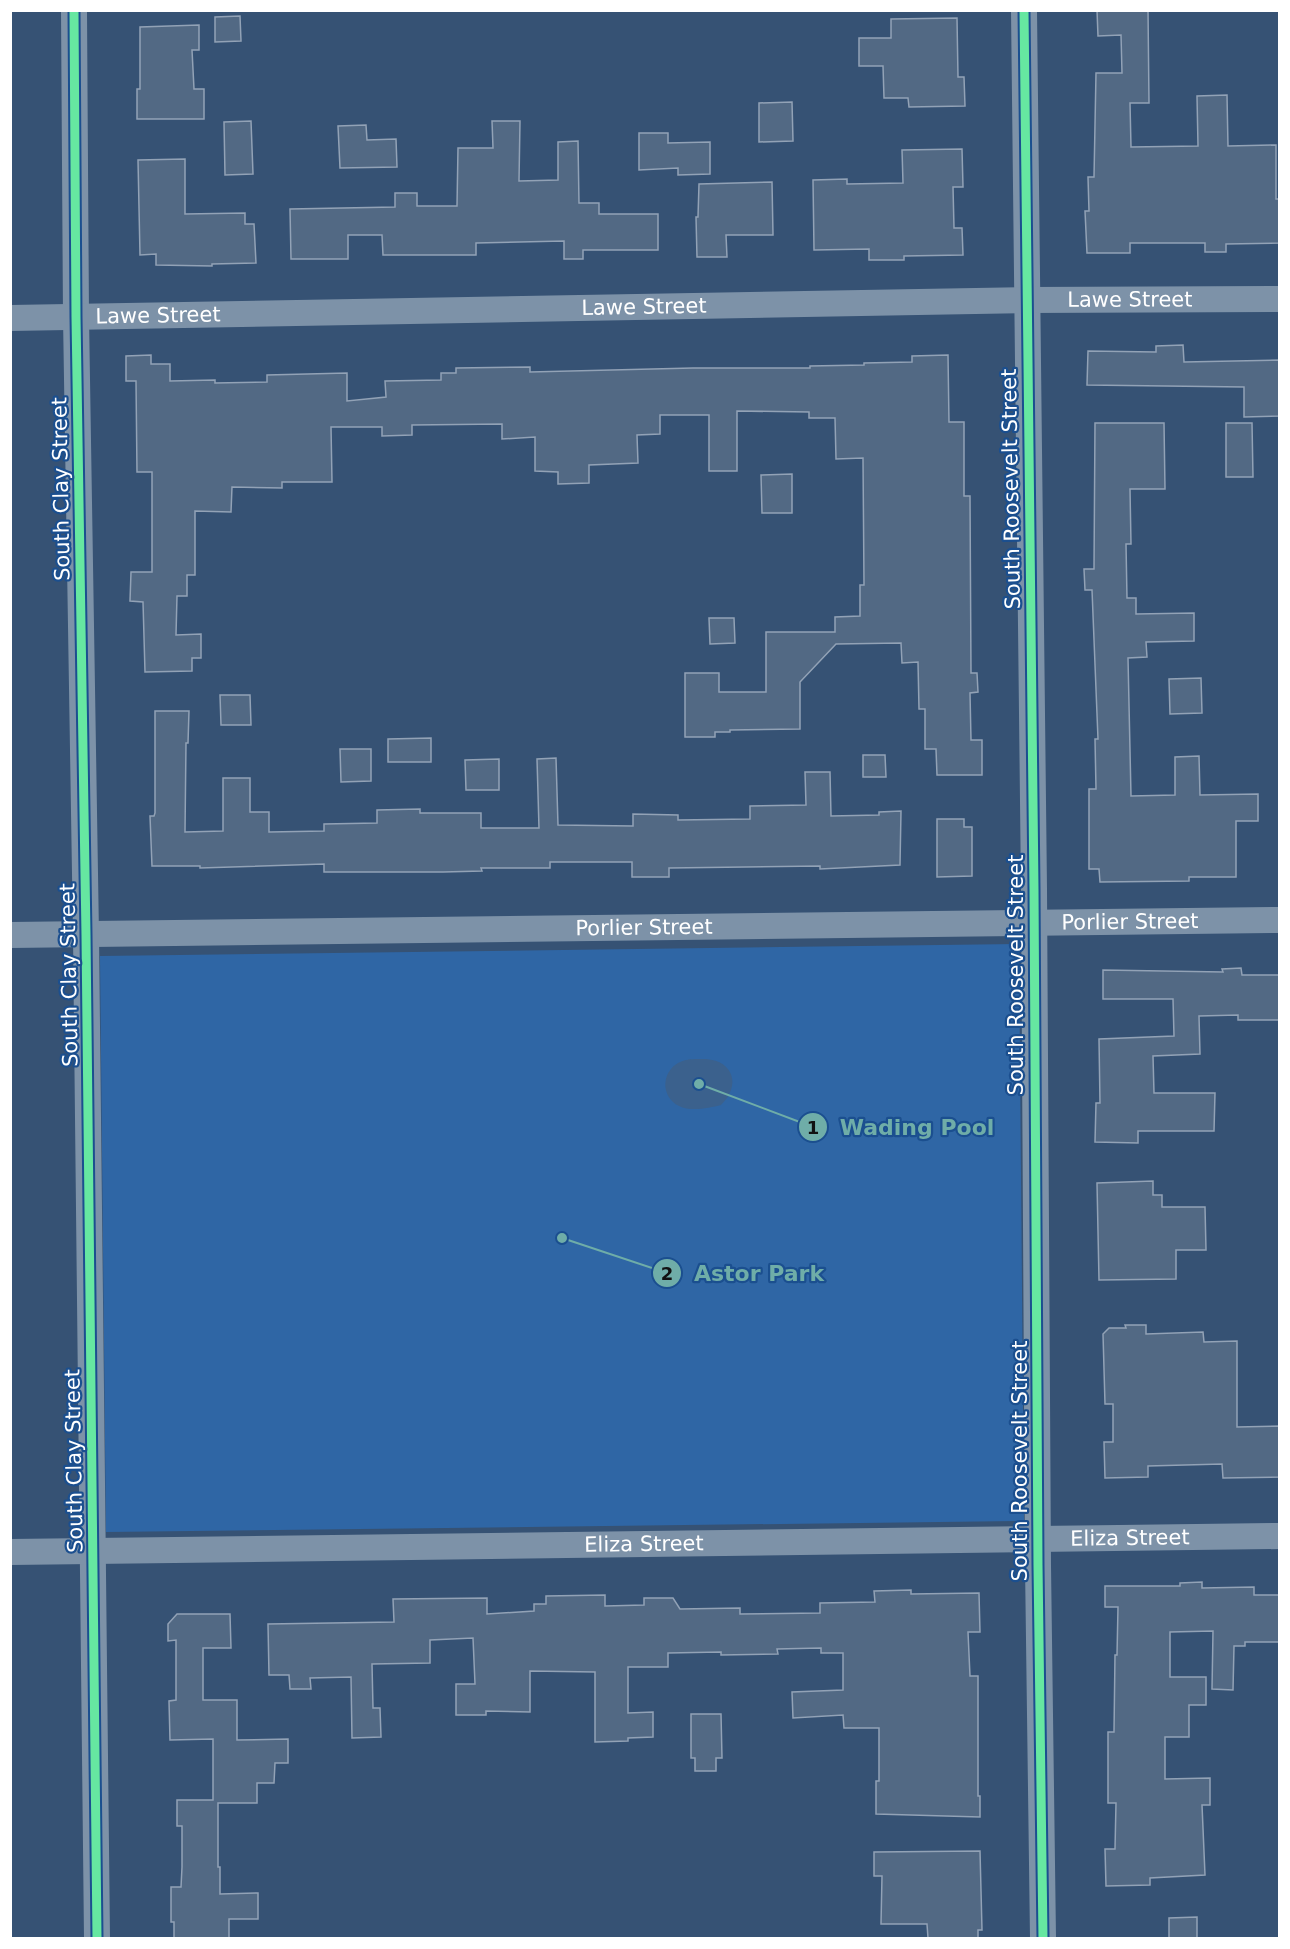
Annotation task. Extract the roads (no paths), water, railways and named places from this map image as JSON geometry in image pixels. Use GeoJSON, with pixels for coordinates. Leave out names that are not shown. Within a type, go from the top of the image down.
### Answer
{"type":"FeatureCollection","features":[{"type":"Feature","properties":{"kind":"street","name":"South Clay Street"},"geometry":{"type":"LineString","coordinates":[[74,10],[97,1938]]}},
{"type":"Feature","properties":{"kind":"street","name":"South Roosevelt Street"},"geometry":{"type":"LineString","coordinates":[[1024,10],[1043,1938]]}},
{"type":"Feature","properties":{"kind":"street","name":"Lawe Street"},"geometry":{"type":"LineString","coordinates":[[10,318],[1027,300],[1280,299]]}},
{"type":"Feature","properties":{"kind":"street","name":"Porlier Street"},"geometry":{"type":"LineString","coordinates":[[10,935],[1280,920]]}},
{"type":"Feature","properties":{"kind":"street","name":"Eliza Street"},"geometry":{"type":"LineString","coordinates":[[10,1552],[1280,1536]]}},
{"type":"Feature","properties":{"kind":"place","name":"Wading Pool"},"geometry":{"type":"Point","coordinates":[699,1084]}},
{"type":"Feature","properties":{"kind":"place","name":"Astor Park"},"geometry":{"type":"Point","coordinates":[562,1238]}}]}
